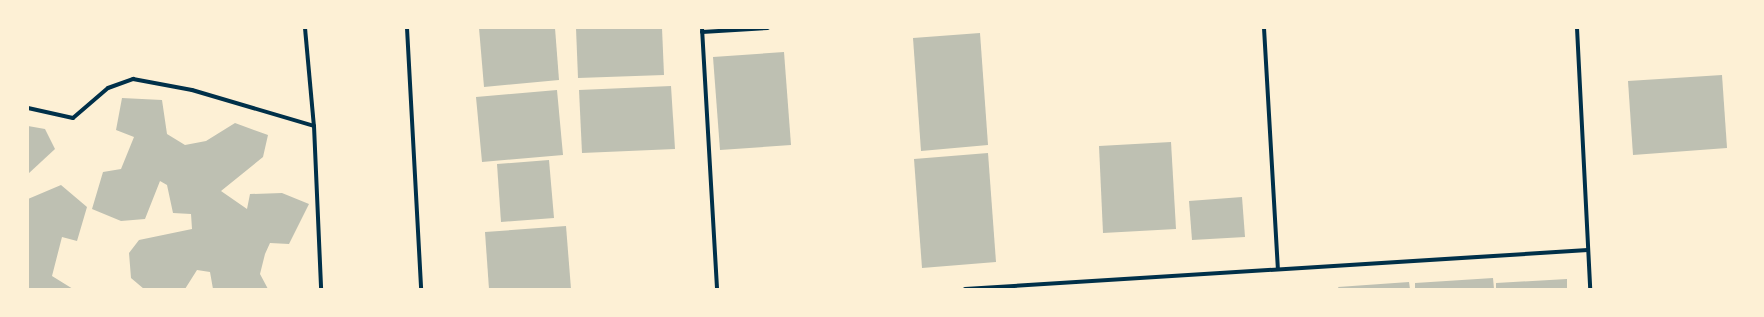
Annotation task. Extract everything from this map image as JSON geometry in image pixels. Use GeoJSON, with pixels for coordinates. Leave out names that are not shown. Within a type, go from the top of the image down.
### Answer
{"type":"FeatureCollection","features":[{"type":"Feature","properties":{"kind":"street"},"geometry":{"type":"LineString","coordinates":[[305,28],[314,126],[321,289]]}},
{"type":"Feature","properties":{"kind":"street"},"geometry":{"type":"LineString","coordinates":[[407,28],[421,289]]}},
{"type":"Feature","properties":{"kind":"street"},"geometry":{"type":"LineString","coordinates":[[717,289],[702,30],[768,28]]}},
{"type":"Feature","properties":{"kind":"street"},"geometry":{"type":"LineString","coordinates":[[1264,28],[1278,269]]}},
{"type":"Feature","properties":{"kind":"street"},"geometry":{"type":"LineString","coordinates":[[1577,28],[1590,289]]}},
{"type":"Feature","properties":{"kind":"street"},"geometry":{"type":"LineString","coordinates":[[28,108],[73,118],[108,88],[132,79],[192,90],[314,126]]}},
{"type":"Feature","properties":{"kind":"street"},"geometry":{"type":"LineString","coordinates":[[965,289],[1588,250]]}},
{"type":"Feature","properties":{"kind":"building"},"geometry":{"type":"Polygon","coordinates":[[[479,28],[555,28],[559,80],[484,87],[479,28]]]}},
{"type":"Feature","properties":{"kind":"building"},"geometry":{"type":"Polygon","coordinates":[[[576,28],[662,28],[664,75],[578,78],[576,28]]]}},
{"type":"Feature","properties":{"kind":"building"},"geometry":{"type":"Polygon","coordinates":[[[980,33],[988,145],[921,151],[913,38],[980,33]]]}},
{"type":"Feature","properties":{"kind":"building"},"geometry":{"type":"Polygon","coordinates":[[[784,52],[791,145],[720,150],[713,57],[784,52]]]}},
{"type":"Feature","properties":{"kind":"building"},"geometry":{"type":"Polygon","coordinates":[[[1722,75],[1727,148],[1633,155],[1628,81],[1722,75]]]}},
{"type":"Feature","properties":{"kind":"building"},"geometry":{"type":"Polygon","coordinates":[[[671,86],[675,149],[582,153],[579,90],[671,86]]]}},
{"type":"Feature","properties":{"kind":"building"},"geometry":{"type":"Polygon","coordinates":[[[557,90],[563,155],[482,162],[476,97],[557,90]]]}},
{"type":"Feature","properties":{"kind":"building"},"geometry":{"type":"Polygon","coordinates":[[[122,98],[162,100],[167,134],[185,145],[206,141],[235,123],[268,135],[263,157],[221,191],[247,209],[250,194],[282,193],[309,204],[289,244],[270,243],[265,254],[260,274],[268,289],[213,289],[210,272],[197,270],[185,289],[144,289],[131,278],[129,253],[139,240],[192,229],[191,214],[173,213],[167,185],[160,181],[145,219],[121,221],[92,209],[103,172],[121,169],[134,137],[116,130],[122,98]]]}},
{"type":"Feature","properties":{"kind":"building"},"geometry":{"type":"Polygon","coordinates":[[[28,126],[45,129],[55,149],[28,174],[28,126]]]}},
{"type":"Feature","properties":{"kind":"building"},"geometry":{"type":"Polygon","coordinates":[[[1171,142],[1176,229],[1103,233],[1099,146],[1171,142]]]}},
{"type":"Feature","properties":{"kind":"building"},"geometry":{"type":"Polygon","coordinates":[[[988,153],[996,262],[922,268],[914,159],[988,153]]]}},
{"type":"Feature","properties":{"kind":"building"},"geometry":{"type":"Polygon","coordinates":[[[549,160],[554,218],[501,222],[497,164],[549,160]]]}},
{"type":"Feature","properties":{"kind":"building"},"geometry":{"type":"Polygon","coordinates":[[[61,185],[87,207],[77,241],[62,237],[52,276],[73,289],[28,289],[28,199],[61,185]]]}},
{"type":"Feature","properties":{"kind":"building"},"geometry":{"type":"Polygon","coordinates":[[[1242,197],[1245,237],[1192,240],[1189,201],[1242,197]]]}},
{"type":"Feature","properties":{"kind":"building"},"geometry":{"type":"Polygon","coordinates":[[[566,226],[571,289],[489,289],[485,232],[566,226]]]}},
{"type":"Feature","properties":{"kind":"building"},"geometry":{"type":"Polygon","coordinates":[[[1493,278],[1494,289],[1415,289],[1415,283],[1493,278]]]}},
{"type":"Feature","properties":{"kind":"building"},"geometry":{"type":"Polygon","coordinates":[[[1567,279],[1567,289],[1496,289],[1496,283],[1567,279]]]}},
{"type":"Feature","properties":{"kind":"building"},"geometry":{"type":"Polygon","coordinates":[[[1409,282],[1410,289],[1339,289],[1338,287],[1409,282]]]}}]}
